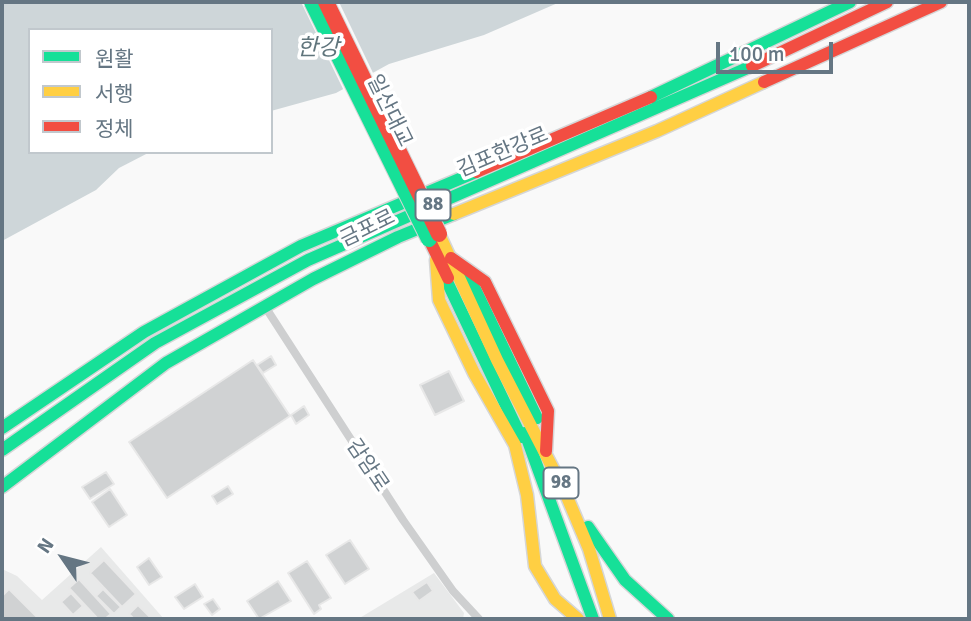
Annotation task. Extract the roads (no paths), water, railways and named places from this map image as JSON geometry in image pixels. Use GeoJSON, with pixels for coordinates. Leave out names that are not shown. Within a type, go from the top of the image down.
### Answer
{"type":"FeatureCollection","features":[{"type":"Feature","properties":{"kind":"main road","name":"일산대교"},"geometry":{"type":"LineString","coordinates":[[312,2],[439,246]]}},
{"type":"Feature","properties":{"kind":"main road","name":"일산대교"},"geometry":{"type":"LineString","coordinates":[[326,2],[439,246]]}},
{"type":"Feature","properties":{"kind":"main road","name":"김포한강로"},"geometry":{"type":"LineString","coordinates":[[2,428],[144,332],[301,246],[659,94],[849,2]]}},
{"type":"Feature","properties":{"kind":"main road","name":"김포한강로"},"geometry":{"type":"LineString","coordinates":[[2,450],[155,343],[297,265],[688,97],[887,2]]}},
{"type":"Feature","properties":{"kind":"main road","name":"금포로"},"geometry":{"type":"LineString","coordinates":[[2,487],[166,363],[264,305],[398,237],[668,126],[941,2]]}},
{"type":"Feature","properties":{"kind":"main road"},"geometry":{"type":"LineString","coordinates":[[439,246],[485,282],[548,411],[542,449],[515,445],[500,434],[468,376],[434,304],[439,246]]}},
{"type":"Feature","properties":{"kind":"main road","name":"98"},"geometry":{"type":"LineString","coordinates":[[439,246],[565,492],[589,549],[600,614]]}},
{"type":"Feature","properties":{"kind":"main road"},"geometry":{"type":"LineString","coordinates":[[515,445],[527,495],[530,541],[535,566],[547,590],[578,619]]}},
{"type":"Feature","properties":{"kind":"main road","name":"98"},"geometry":{"type":"LineString","coordinates":[[542,449],[600,614]]}},
{"type":"Feature","properties":{"kind":"main road"},"geometry":{"type":"LineString","coordinates":[[565,492],[614,565],[642,597],[668,619]]}},
{"type":"Feature","properties":{"kind":"street","name":"감암로"},"geometry":{"type":"LineString","coordinates":[[264,305],[403,520],[475,618]]}},
{"type":"Feature","properties":{"kind":"water","name":"한강"},"geometry":{"type":"Polygon","coordinates":[[[2,2],[560,2],[484,35],[389,64],[336,93],[273,110],[273,28],[28,28],[28,154],[146,154],[119,168],[96,190],[2,241],[2,2]]]}}]}
